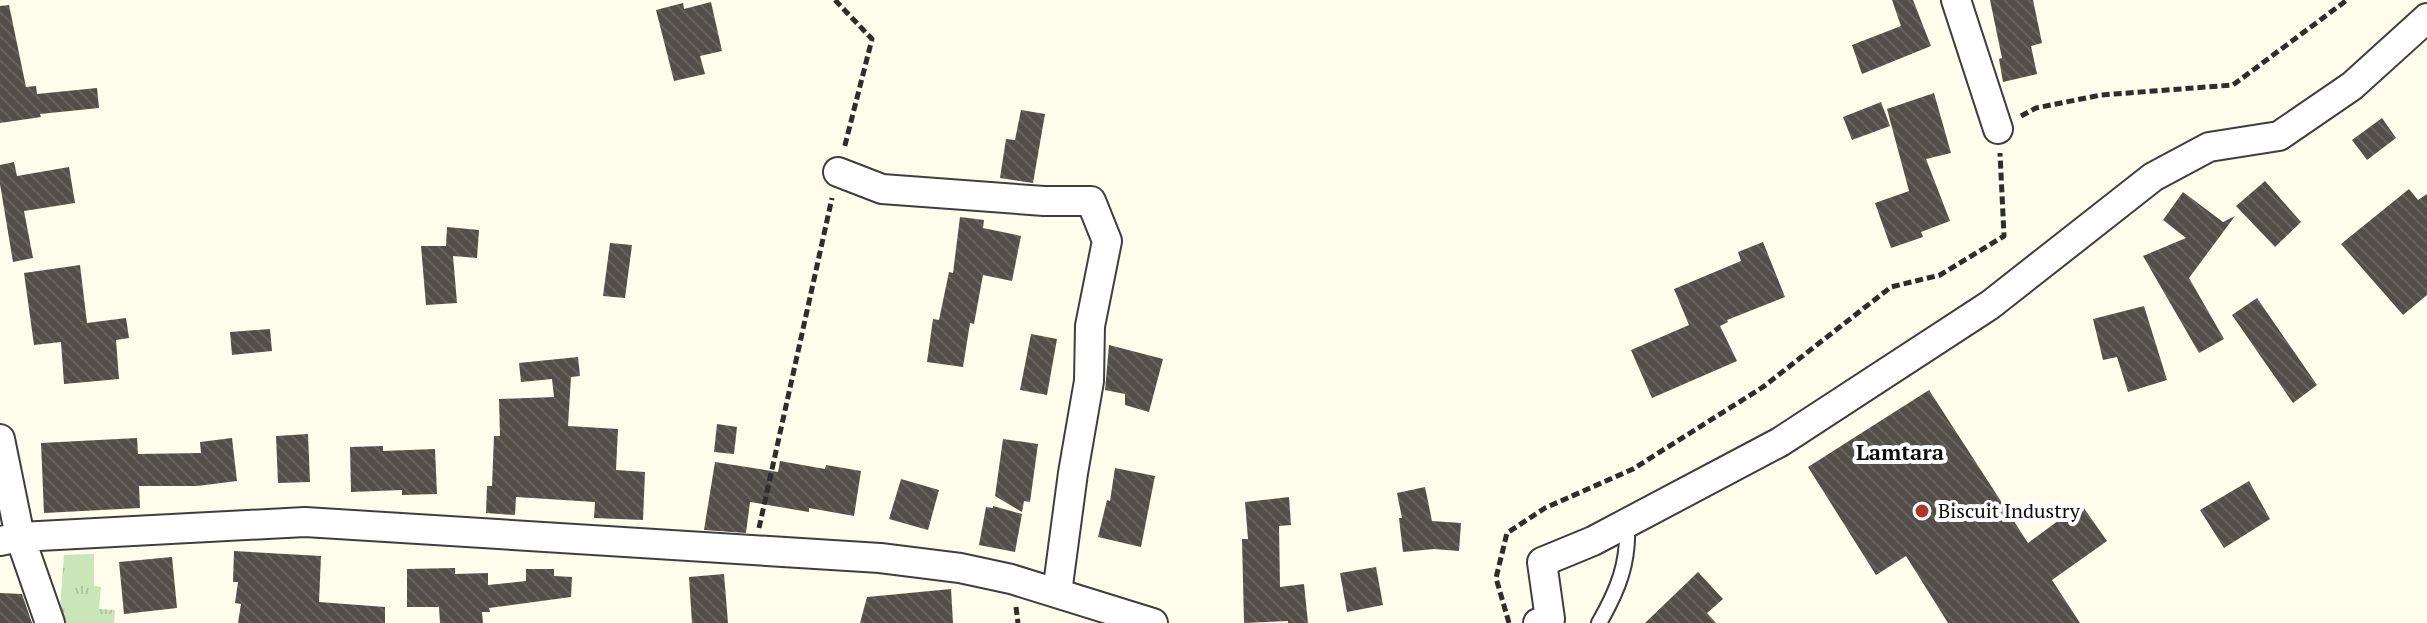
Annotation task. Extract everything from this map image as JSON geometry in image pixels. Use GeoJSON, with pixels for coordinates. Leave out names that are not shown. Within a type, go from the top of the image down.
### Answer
{"type":"FeatureCollection","features":[{"type":"Feature","properties":{"kind":"street"},"geometry":{"type":"LineString","coordinates":[[1956,0],[1998,129]]}},
{"type":"Feature","properties":{"kind":"street"},"geometry":{"type":"LineString","coordinates":[[1545,622],[1542,562],[1627,524],[1780,442],[1990,305],[2153,177],[2209,147],[2279,136],[2352,86],[2427,18]]}},
{"type":"Feature","properties":{"kind":"street"},"geometry":{"type":"LineString","coordinates":[[838,172],[882,189],[1044,201],[1091,201],[1107,241],[1090,326],[1089,381],[1057,593]]}},
{"type":"Feature","properties":{"kind":"street"},"geometry":{"type":"LineString","coordinates":[[0,439],[10,539],[50,623]]}},
{"type":"Feature","properties":{"kind":"street"},"geometry":{"type":"LineString","coordinates":[[10,539],[305,522],[880,558],[960,568],[1011,579],[1153,623]]}},
{"type":"Feature","properties":{"kind":"lane"},"geometry":{"type":"LineString","coordinates":[[1599,623],[1617,592],[1628,547],[1627,524]]}},
{"type":"Feature","properties":{"kind":"path"},"geometry":{"type":"LineString","coordinates":[[754,550],[838,172],[872,39],[835,0]]}},
{"type":"Feature","properties":{"kind":"path"},"geometry":{"type":"LineString","coordinates":[[1509,623],[1496,578],[1507,533],[1545,508],[1633,469],[1763,387],[1891,287],[1940,275],[2004,236],[1998,129],[2036,108],[2101,95],[2233,85],[2347,0]]}},
{"type":"Feature","properties":{"kind":"green space"},"geometry":{"type":"Polygon","coordinates":[[[94,554],[94,586],[101,587],[99,609],[115,610],[114,623],[59,623],[64,555],[94,554]]]}},
{"type":"Feature","properties":{"kind":"building"},"geometry":{"type":"Polygon","coordinates":[[[1892,0],[1913,0],[1931,46],[1862,74],[1852,45],[1901,26],[1892,0]]]}},
{"type":"Feature","properties":{"kind":"building"},"geometry":{"type":"Polygon","coordinates":[[[1990,0],[2033,0],[2042,43],[2031,46],[2037,74],[2003,82],[1999,59],[2002,58],[1990,0]]]}},
{"type":"Feature","properties":{"kind":"building"},"geometry":{"type":"Polygon","coordinates":[[[711,2],[722,51],[700,56],[705,74],[674,81],[656,10],[683,3],[684,9],[711,2]]]}},
{"type":"Feature","properties":{"kind":"building"},"geometry":{"type":"Polygon","coordinates":[[[9,5],[26,87],[36,86],[37,94],[97,88],[99,108],[40,114],[41,117],[0,123],[0,6],[9,5]]]}},
{"type":"Feature","properties":{"kind":"building"},"geometry":{"type":"Polygon","coordinates":[[[1934,93],[1951,153],[1926,159],[1950,221],[1921,232],[1923,237],[1891,248],[1875,203],[1909,191],[1887,109],[1934,93]]]}},
{"type":"Feature","properties":{"kind":"building"},"geometry":{"type":"Polygon","coordinates":[[[1881,102],[1890,126],[1852,140],[1843,117],[1881,102]]]}},
{"type":"Feature","properties":{"kind":"building"},"geometry":{"type":"Polygon","coordinates":[[[1021,110],[1045,114],[1033,183],[1000,178],[1006,139],[1015,140],[1021,110]]]}},
{"type":"Feature","properties":{"kind":"building"},"geometry":{"type":"Polygon","coordinates":[[[2382,118],[2396,138],[2367,160],[2352,140],[2382,118]]]}},
{"type":"Feature","properties":{"kind":"building"},"geometry":{"type":"Polygon","coordinates":[[[14,162],[17,176],[69,167],[75,203],[24,211],[33,258],[13,262],[0,184],[0,165],[14,162]]]}},
{"type":"Feature","properties":{"kind":"building"},"geometry":{"type":"Polygon","coordinates":[[[2265,181],[2301,222],[2275,247],[2236,206],[2265,181]]]}},
{"type":"Feature","properties":{"kind":"building"},"geometry":{"type":"Polygon","coordinates":[[[2409,189],[2418,200],[2427,194],[2427,295],[2403,315],[2341,244],[2409,189]]]}},
{"type":"Feature","properties":{"kind":"building"},"geometry":{"type":"Polygon","coordinates":[[[2183,192],[2223,222],[2235,216],[2189,278],[2224,339],[2199,353],[2143,256],[2186,238],[2163,220],[2183,192]]]}},
{"type":"Feature","properties":{"kind":"building"},"geometry":{"type":"Polygon","coordinates":[[[960,217],[984,220],[983,228],[1021,236],[1012,281],[983,275],[974,324],[970,323],[963,367],[927,362],[933,319],[939,320],[949,272],[953,273],[960,217]]]}},
{"type":"Feature","properties":{"kind":"building"},"geometry":{"type":"Polygon","coordinates":[[[447,227],[479,230],[477,258],[453,256],[457,303],[426,305],[421,246],[446,246],[447,227]]]}},
{"type":"Feature","properties":{"kind":"building"},"geometry":{"type":"Polygon","coordinates":[[[1763,242],[1785,297],[1727,320],[1720,326],[1737,361],[1652,398],[1631,350],[1689,325],[1674,289],[1741,261],[1738,252],[1763,242]]]}},
{"type":"Feature","properties":{"kind":"building"},"geometry":{"type":"Polygon","coordinates":[[[610,243],[632,245],[625,298],[603,296],[610,243]]]}},
{"type":"Feature","properties":{"kind":"building"},"geometry":{"type":"Polygon","coordinates":[[[80,265],[87,323],[126,318],[129,338],[116,340],[119,379],[64,384],[61,342],[34,345],[24,273],[80,265]]]}},
{"type":"Feature","properties":{"kind":"building"},"geometry":{"type":"Polygon","coordinates":[[[2257,298],[2317,385],[2293,403],[2232,315],[2257,298]]]}},
{"type":"Feature","properties":{"kind":"building"},"geometry":{"type":"Polygon","coordinates":[[[2144,306],[2167,380],[2128,392],[2117,357],[2103,360],[2093,319],[2144,306]]]}},
{"type":"Feature","properties":{"kind":"building"},"geometry":{"type":"Polygon","coordinates":[[[270,329],[272,351],[232,355],[230,332],[270,329]]]}},
{"type":"Feature","properties":{"kind":"building"},"geometry":{"type":"Polygon","coordinates":[[[1031,334],[1057,339],[1047,395],[1020,390],[1031,334]]]}},
{"type":"Feature","properties":{"kind":"building"},"geometry":{"type":"Polygon","coordinates":[[[1109,345],[1163,359],[1149,412],[1125,405],[1125,394],[1105,390],[1109,345]]]}},
{"type":"Feature","properties":{"kind":"building"},"geometry":{"type":"Polygon","coordinates":[[[578,357],[580,376],[571,377],[568,426],[618,429],[616,470],[645,472],[643,520],[594,518],[595,502],[516,497],[515,515],[486,513],[487,486],[492,486],[494,436],[500,436],[499,399],[554,397],[552,379],[521,382],[519,363],[578,357]]]}},
{"type":"Feature","properties":{"kind":"building","name":"Biscuit Industry"},"geometry":{"type":"Polygon","coordinates":[[[1929,390],[2028,543],[2081,504],[2107,541],[2052,580],[2080,623],[1948,623],[1906,556],[1876,575],[1808,467],[1929,390]]]}},
{"type":"Feature","properties":{"kind":"building"},"geometry":{"type":"Polygon","coordinates":[[[717,424],[737,427],[734,454],[714,452],[717,424]]]}},
{"type":"Feature","properties":{"kind":"building"},"geometry":{"type":"Polygon","coordinates":[[[308,434],[310,482],[278,483],[276,436],[308,434]]]}},
{"type":"Feature","properties":{"kind":"building"},"geometry":{"type":"Polygon","coordinates":[[[137,438],[138,454],[201,453],[200,442],[232,438],[237,481],[197,486],[139,486],[140,508],[44,513],[41,443],[137,438]]]}},
{"type":"Feature","properties":{"kind":"building"},"geometry":{"type":"Polygon","coordinates":[[[1003,439],[1038,444],[1030,502],[1024,501],[1022,512],[995,496],[1003,439]]]}},
{"type":"Feature","properties":{"kind":"building"},"geometry":{"type":"Polygon","coordinates":[[[383,446],[383,451],[435,449],[437,494],[402,495],[402,490],[351,492],[350,447],[383,446]]]}},
{"type":"Feature","properties":{"kind":"building"},"geometry":{"type":"Polygon","coordinates":[[[780,461],[825,469],[826,465],[861,471],[854,516],[750,502],[746,533],[704,530],[715,462],[778,472],[780,461]]]}},
{"type":"Feature","properties":{"kind":"building"},"geometry":{"type":"Polygon","coordinates":[[[1115,468],[1155,476],[1141,547],[1098,537],[1107,500],[1110,501],[1115,468]]]}},
{"type":"Feature","properties":{"kind":"building"},"geometry":{"type":"Polygon","coordinates":[[[901,479],[939,490],[928,530],[889,519],[901,479]]]}},
{"type":"Feature","properties":{"kind":"building"},"geometry":{"type":"Polygon","coordinates":[[[2249,481],[2270,519],[2224,548],[2200,510],[2249,481]]]}},
{"type":"Feature","properties":{"kind":"building"},"geometry":{"type":"Polygon","coordinates":[[[1425,487],[1432,521],[1461,523],[1459,551],[1434,549],[1403,552],[1399,518],[1402,518],[1397,493],[1425,487]]]}},
{"type":"Feature","properties":{"kind":"building"},"geometry":{"type":"Polygon","coordinates":[[[1289,497],[1291,525],[1279,526],[1280,587],[1304,584],[1308,623],[1244,623],[1242,539],[1248,539],[1245,502],[1289,497]]]}},
{"type":"Feature","properties":{"kind":"building"},"geometry":{"type":"Polygon","coordinates":[[[986,507],[1022,514],[1015,552],[979,545],[986,507]]]}},
{"type":"Feature","properties":{"kind":"building"},"geometry":{"type":"Polygon","coordinates":[[[234,551],[321,556],[319,602],[385,607],[385,623],[238,623],[241,604],[235,603],[238,582],[233,582],[234,551]]]}},
{"type":"Feature","properties":{"kind":"building"},"geometry":{"type":"Polygon","coordinates":[[[172,557],[177,608],[124,614],[119,562],[172,557]]]}},
{"type":"Feature","properties":{"kind":"building"},"geometry":{"type":"Polygon","coordinates":[[[1376,567],[1383,605],[1347,612],[1340,573],[1376,567]]]}},
{"type":"Feature","properties":{"kind":"building"},"geometry":{"type":"Polygon","coordinates":[[[455,568],[455,574],[488,573],[488,585],[526,581],[526,569],[554,569],[554,576],[572,577],[571,597],[489,608],[490,612],[482,612],[483,623],[440,623],[439,607],[407,607],[407,569],[455,568]]]}},
{"type":"Feature","properties":{"kind":"building"},"geometry":{"type":"Polygon","coordinates":[[[1698,572],[1723,599],[1707,613],[1716,623],[1645,623],[1698,572]]]}},
{"type":"Feature","properties":{"kind":"building"},"geometry":{"type":"Polygon","coordinates":[[[724,574],[728,623],[692,623],[689,577],[724,574]]]}},
{"type":"Feature","properties":{"kind":"building"},"geometry":{"type":"Polygon","coordinates":[[[951,589],[953,623],[860,623],[867,597],[951,589]]]}},
{"type":"Feature","properties":{"kind":"building"},"geometry":{"type":"Polygon","coordinates":[[[0,593],[22,594],[32,623],[0,623],[0,593]]]}},
{"type":"Feature","properties":{"kind":"place","name":"Biscuit Industry"},"geometry":{"type":"Point","coordinates":[1922,511]}},
{"type":"Feature","properties":{"kind":"district","name":"Lamtara"},"geometry":{"type":"Point","coordinates":[1900,452]}}]}
